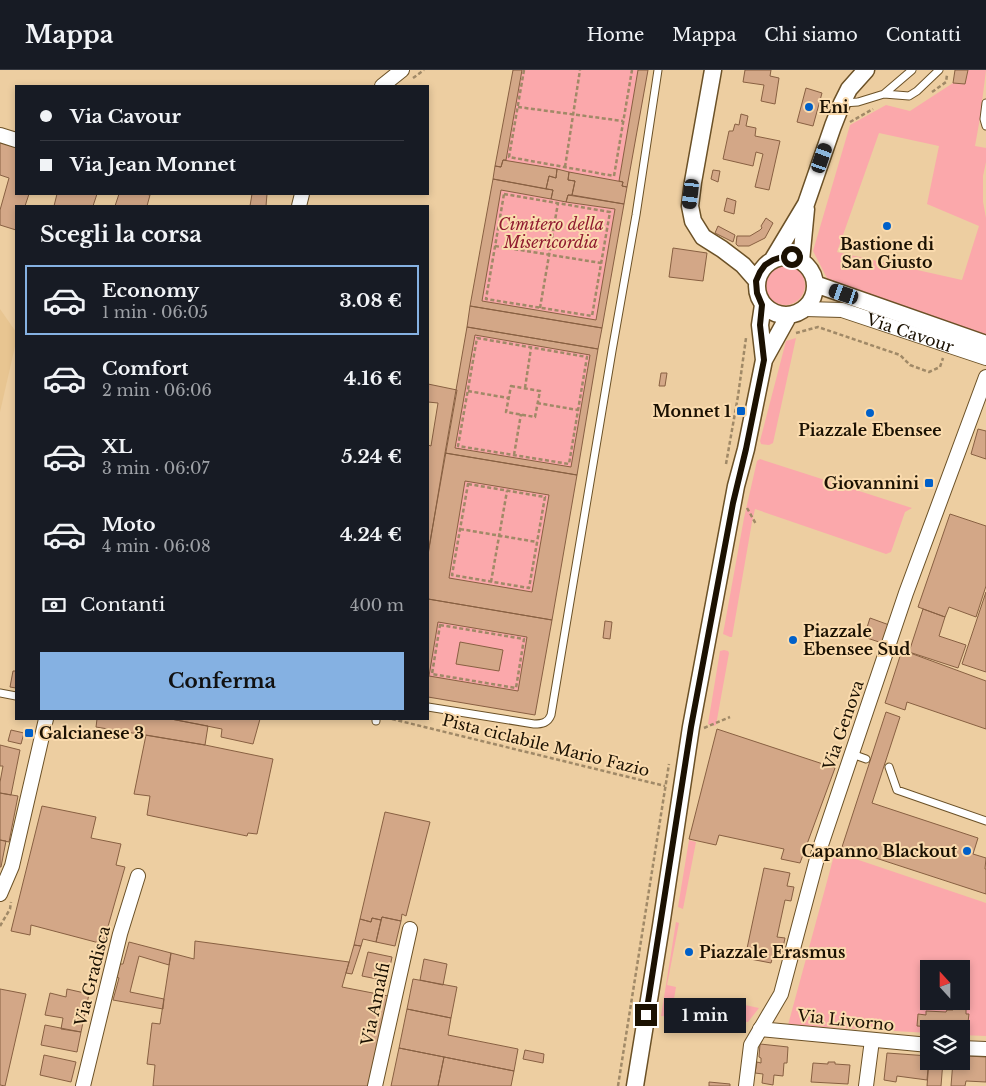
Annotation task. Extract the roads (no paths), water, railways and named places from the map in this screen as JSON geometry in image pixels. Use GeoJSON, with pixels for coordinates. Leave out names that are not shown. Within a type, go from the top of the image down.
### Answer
{"type":"FeatureCollection","features":[{"type":"Feature","properties":{"kind":"street"},"geometry":{"type":"LineString","coordinates":[[383,85],[402,70]]}},
{"type":"Feature","properties":{"kind":"street"},"geometry":{"type":"LineString","coordinates":[[713,70],[693,182],[690,206],[693,221],[703,237],[729,254],[756,281]]}},
{"type":"Feature","properties":{"kind":"street"},"geometry":{"type":"LineString","coordinates":[[773,260],[806,204],[833,126],[846,96],[852,70]]}},
{"type":"Feature","properties":{"kind":"street"},"geometry":{"type":"LineString","coordinates":[[846,96],[866,70]]}},
{"type":"Feature","properties":{"kind":"street"},"geometry":{"type":"LineString","coordinates":[[0,135],[15,140]]}},
{"type":"Feature","properties":{"kind":"street"},"geometry":{"type":"LineString","coordinates":[[801,261],[806,204]]}},
{"type":"Feature","properties":{"kind":"street"},"geometry":{"type":"LineString","coordinates":[[764,360],[760,325],[762,305],[757,293],[756,281],[765,265],[782,257],[792,257],[808,267],[813,275],[815,284],[811,302],[805,309]]}},
{"type":"Feature","properties":{"kind":"street","name":"Via Cavour"},"geometry":{"type":"LineString","coordinates":[[815,284],[986,344]]}},
{"type":"Feature","properties":{"kind":"street"},"geometry":{"type":"LineString","coordinates":[[635,1086],[691,727],[736,486],[746,449],[764,360],[789,315],[779,315],[762,305]]}},
{"type":"Feature","properties":{"kind":"street","name":"Via Cavour"},"geometry":{"type":"LineString","coordinates":[[789,315],[805,309],[842,310],[986,358]]}},
{"type":"Feature","properties":{"kind":"street","name":"Via Genova"},"geometry":{"type":"LineString","coordinates":[[746,1086],[751,1045],[781,994],[818,851],[906,593],[986,377]]}},
{"type":"Feature","properties":{"kind":"street"},"geometry":{"type":"LineString","coordinates":[[0,894],[12,866],[46,720]]}},
{"type":"Feature","properties":{"kind":"street","name":"Via Gradisca"},"geometry":{"type":"LineString","coordinates":[[83,1086],[120,934],[138,876]]}},
{"type":"Feature","properties":{"kind":"street","name":"Via Amalfi"},"geometry":{"type":"LineString","coordinates":[[375,1086],[410,928]]}},
{"type":"Feature","properties":{"kind":"street","name":"Via Livorno"},"geometry":{"type":"LineString","coordinates":[[760,1029],[920,1044]]}},
{"type":"Feature","properties":{"kind":"street"},"geometry":{"type":"LineString","coordinates":[[866,1086],[872,1040]]}},
{"type":"Feature","properties":{"kind":"street"},"geometry":{"type":"LineString","coordinates":[[970,1049],[986,1050]]}},
{"type":"Feature","properties":{"kind":"lane"},"geometry":{"type":"LineString","coordinates":[[429,708],[534,724],[546,722],[549,719],[636,215],[658,70]]}},
{"type":"Feature","properties":{"kind":"lane"},"geometry":{"type":"LineString","coordinates":[[884,94],[912,70]]}},
{"type":"Feature","properties":{"kind":"lane"},"geometry":{"type":"LineString","coordinates":[[846,96],[858,102],[884,94],[909,96],[939,70]]}},
{"type":"Feature","properties":{"kind":"lane"},"geometry":{"type":"LineString","coordinates":[[986,103],[984,119],[986,126]]}},
{"type":"Feature","properties":{"kind":"lane"},"geometry":{"type":"LineString","coordinates":[[0,693],[15,696]]}},
{"type":"Feature","properties":{"kind":"lane"},"geometry":{"type":"LineString","coordinates":[[852,754],[866,759]]}},
{"type":"Feature","properties":{"kind":"lane"},"geometry":{"type":"LineString","coordinates":[[890,767],[897,790],[986,821]]}},
{"type":"Feature","properties":{"kind":"place","name":"Eni"},"geometry":{"type":"Point","coordinates":[809,107]}},
{"type":"Feature","properties":{"kind":"place","name":"Bastione di San Giusto"},"geometry":{"type":"Point","coordinates":[887,226]}},
{"type":"Feature","properties":{"kind":"place","name":"Monnet 1"},"geometry":{"type":"Point","coordinates":[741,411]}},
{"type":"Feature","properties":{"kind":"place","name":"Piazzale Ebensee"},"geometry":{"type":"Point","coordinates":[870,413]}},
{"type":"Feature","properties":{"kind":"place","name":"Giovannini"},"geometry":{"type":"Point","coordinates":[929,483]}},
{"type":"Feature","properties":{"kind":"place","name":"Piazzale Ebensee Sud"},"geometry":{"type":"Point","coordinates":[793,640]}},
{"type":"Feature","properties":{"kind":"place","name":"Galcianese 3"},"geometry":{"type":"Point","coordinates":[29,733]}},
{"type":"Feature","properties":{"kind":"place","name":"Capanno Blackout"},"geometry":{"type":"Point","coordinates":[967,851]}},
{"type":"Feature","properties":{"kind":"place","name":"Piazzale Erasmus"},"geometry":{"type":"Point","coordinates":[689,952]}},
{"type":"Feature","properties":{"kind":"park label","name":"Cimitero della Misericordia"},"geometry":{"type":"Point","coordinates":[551,233]}}]}
